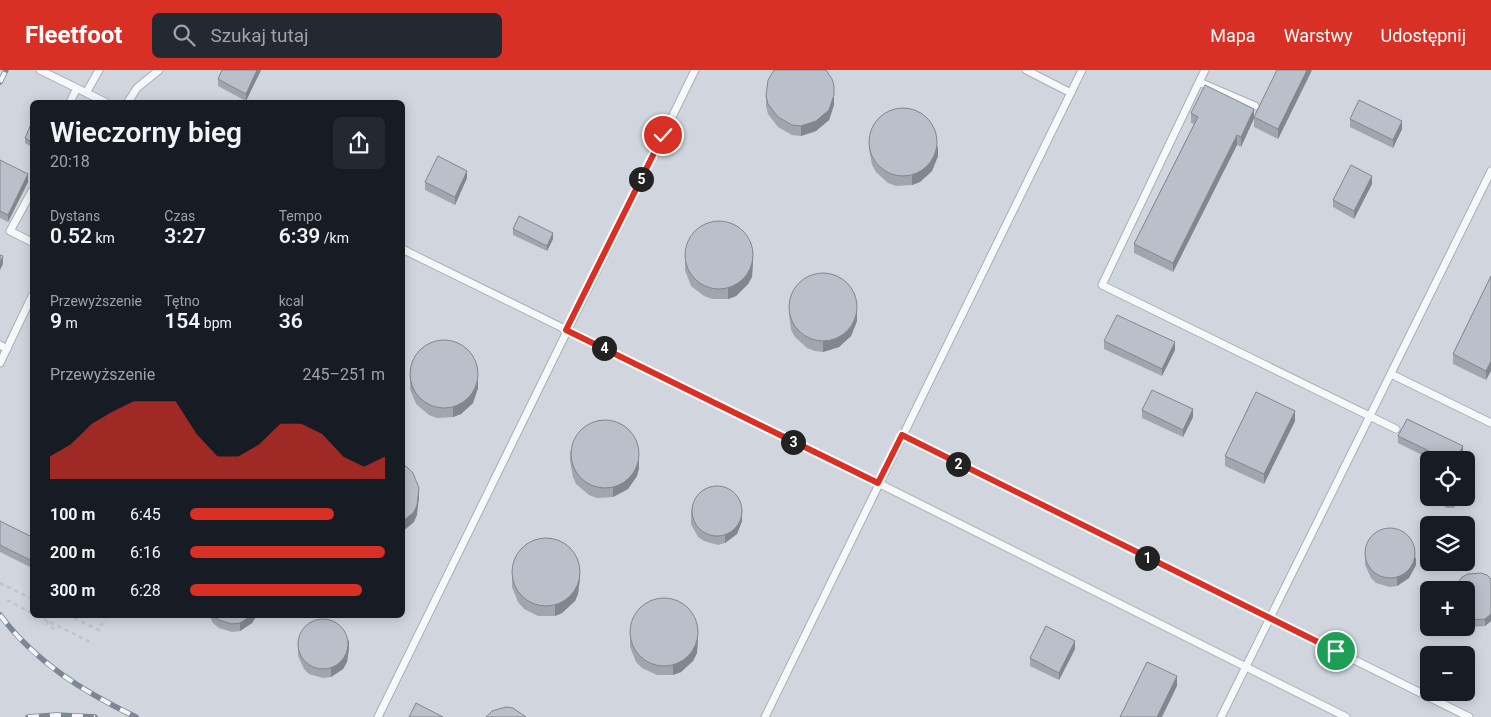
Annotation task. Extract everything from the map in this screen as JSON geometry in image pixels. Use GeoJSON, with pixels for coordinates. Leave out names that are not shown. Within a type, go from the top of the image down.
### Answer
{"type":"FeatureCollection","features":[{"type":"Feature","properties":{"kind":"lane"},"geometry":{"type":"LineString","coordinates":[[40,70],[102,100]]}},
{"type":"Feature","properties":{"kind":"lane"},"geometry":{"type":"LineString","coordinates":[[86,93],[99,70]]}},
{"type":"Feature","properties":{"kind":"lane"},"geometry":{"type":"LineString","coordinates":[[129,100],[137,88],[159,70]]}},
{"type":"Feature","properties":{"kind":"lane"},"geometry":{"type":"LineString","coordinates":[[378,717],[695,70]]}},
{"type":"Feature","properties":{"kind":"lane"},"geometry":{"type":"LineString","coordinates":[[1026,70],[1071,92]]}},
{"type":"Feature","properties":{"kind":"lane"},"geometry":{"type":"LineString","coordinates":[[765,717],[1082,70]]}},
{"type":"Feature","properties":{"kind":"lane"},"geometry":{"type":"LineString","coordinates":[[1205,70],[1102,285],[1396,429]]}},
{"type":"Feature","properties":{"kind":"lane"},"geometry":{"type":"LineString","coordinates":[[1199,82],[1255,106]]}},
{"type":"Feature","properties":{"kind":"lane"},"geometry":{"type":"LineString","coordinates":[[71,100],[77,88]]}},
{"type":"Feature","properties":{"kind":"lane"},"geometry":{"type":"LineString","coordinates":[[1221,717],[1491,171]]}},
{"type":"Feature","properties":{"kind":"lane"},"geometry":{"type":"LineString","coordinates":[[30,195],[10,232],[30,241]]}},
{"type":"Feature","properties":{"kind":"lane"},"geometry":{"type":"LineString","coordinates":[[405,250],[878,483],[1346,717]]}},
{"type":"Feature","properties":{"kind":"lane"},"geometry":{"type":"LineString","coordinates":[[0,363],[3,347],[30,300]]}},
{"type":"Feature","properties":{"kind":"lane"},"geometry":{"type":"LineString","coordinates":[[1391,374],[1491,423]]}},
{"type":"Feature","properties":{"kind":"lane"},"geometry":{"type":"LineString","coordinates":[[902,435],[1469,717]]}},
{"type":"Feature","properties":{"kind":"path"},"geometry":{"type":"LineString","coordinates":[[0,583],[30,598]]}},
{"type":"Feature","properties":{"kind":"path"},"geometry":{"type":"LineString","coordinates":[[7,600],[30,612]]}},
{"type":"Feature","properties":{"kind":"path"},"geometry":{"type":"LineString","coordinates":[[42,618],[94,644]]}},
{"type":"Feature","properties":{"kind":"path"},"geometry":{"type":"LineString","coordinates":[[73,618],[99,630],[105,618]]}},
{"type":"Feature","properties":{"kind":"path"},"geometry":{"type":"LineString","coordinates":[[48,621],[46,624],[54,629]]}},
{"type":"Feature","properties":{"kind":"shaded area"},"geometry":{"type":"Polygon","coordinates":[[[0,70],[1491,70],[1491,717],[0,717],[0,70]]]}},
{"type":"Feature","properties":{"kind":"building"},"geometry":{"type":"Polygon","coordinates":[[[222,70],[257,70],[246,94],[218,79],[222,70]]]}},
{"type":"Feature","properties":{"kind":"building"},"geometry":{"type":"Polygon","coordinates":[[[774,70],[826,70],[834,86],[834,95],[829,110],[816,121],[801,126],[792,125],[778,117],[768,104],[766,96],[768,80],[774,70]]]}},
{"type":"Feature","properties":{"kind":"building"},"geometry":{"type":"Polygon","coordinates":[[[1277,70],[1307,70],[1278,129],[1254,117],[1277,70]]]}},
{"type":"Feature","properties":{"kind":"building"},"geometry":{"type":"Polygon","coordinates":[[[1205,85],[1254,109],[1241,137],[1237,135],[1173,263],[1134,244],[1198,117],[1191,113],[1205,85]]]}},
{"type":"Feature","properties":{"kind":"building"},"geometry":{"type":"Polygon","coordinates":[[[1359,100],[1402,121],[1393,140],[1350,119],[1359,100]]]}},
{"type":"Feature","properties":{"kind":"building"},"geometry":{"type":"Polygon","coordinates":[[[903,108],[916,111],[927,118],[934,129],[937,142],[934,155],[927,166],[916,173],[903,176],[890,173],[879,166],[872,155],[869,142],[872,129],[879,118],[890,111],[903,108]]]}},
{"type":"Feature","properties":{"kind":"building"},"geometry":{"type":"Polygon","coordinates":[[[30,127],[30,141],[25,138],[30,127]]]}},
{"type":"Feature","properties":{"kind":"building"},"geometry":{"type":"Polygon","coordinates":[[[438,156],[467,171],[455,197],[425,182],[438,156]]]}},
{"type":"Feature","properties":{"kind":"building"},"geometry":{"type":"Polygon","coordinates":[[[0,160],[28,174],[8,215],[0,211],[0,160]]]}},
{"type":"Feature","properties":{"kind":"building"},"geometry":{"type":"Polygon","coordinates":[[[1351,165],[1372,176],[1354,211],[1333,200],[1351,165]]]}},
{"type":"Feature","properties":{"kind":"building"},"geometry":{"type":"Polygon","coordinates":[[[519,216],[553,233],[547,246],[513,229],[519,216]]]}},
{"type":"Feature","properties":{"kind":"building"},"geometry":{"type":"Polygon","coordinates":[[[719,221],[732,224],[743,231],[750,242],[753,255],[750,268],[743,279],[732,286],[719,289],[706,286],[695,279],[688,268],[685,255],[688,242],[695,231],[706,224],[719,221]]]}},
{"type":"Feature","properties":{"kind":"building"},"geometry":{"type":"Polygon","coordinates":[[[823,273],[836,276],[847,283],[854,294],[857,307],[854,320],[847,331],[836,338],[823,341],[810,338],[799,331],[792,320],[789,307],[792,294],[799,283],[810,276],[823,273]]]}},
{"type":"Feature","properties":{"kind":"building"},"geometry":{"type":"Polygon","coordinates":[[[1491,276],[1491,361],[1486,371],[1453,354],[1491,276]]]}},
{"type":"Feature","properties":{"kind":"building"},"geometry":{"type":"Polygon","coordinates":[[[1117,315],[1175,342],[1162,369],[1104,341],[1117,315]]]}},
{"type":"Feature","properties":{"kind":"building"},"geometry":{"type":"Polygon","coordinates":[[[444,340],[457,343],[468,350],[475,361],[478,374],[475,387],[468,398],[457,405],[444,408],[431,405],[420,398],[413,387],[410,374],[413,361],[420,350],[431,343],[444,340]]]}},
{"type":"Feature","properties":{"kind":"building"},"geometry":{"type":"Polygon","coordinates":[[[1152,390],[1193,409],[1183,430],[1142,410],[1152,390]]]}},
{"type":"Feature","properties":{"kind":"building"},"geometry":{"type":"Polygon","coordinates":[[[1256,392],[1295,411],[1264,474],[1225,456],[1256,392]]]}},
{"type":"Feature","properties":{"kind":"building"},"geometry":{"type":"Polygon","coordinates":[[[1407,419],[1463,446],[1460,451],[1429,451],[1398,436],[1407,419]]]}},
{"type":"Feature","properties":{"kind":"building"},"geometry":{"type":"Polygon","coordinates":[[[605,420],[618,423],[629,430],[636,441],[639,454],[636,467],[629,478],[618,485],[605,488],[592,485],[581,478],[574,467],[571,454],[574,441],[581,430],[592,423],[605,420]]]}},
{"type":"Feature","properties":{"kind":"building"},"geometry":{"type":"Polygon","coordinates":[[[405,466],[413,473],[419,488],[417,505],[414,512],[405,520],[405,466]]]}},
{"type":"Feature","properties":{"kind":"building"},"geometry":{"type":"Polygon","coordinates":[[[712,486],[722,486],[735,493],[742,506],[742,516],[735,529],[722,536],[712,536],[703,532],[696,525],[692,516],[692,506],[696,497],[703,490],[712,486]]]}},
{"type":"Feature","properties":{"kind":"building"},"geometry":{"type":"Polygon","coordinates":[[[0,521],[30,536],[30,560],[0,545],[0,521]]]}},
{"type":"Feature","properties":{"kind":"building"},"geometry":{"type":"Polygon","coordinates":[[[1385,528],[1395,528],[1408,535],[1415,548],[1415,558],[1408,571],[1395,578],[1385,578],[1376,574],[1369,567],[1365,558],[1365,548],[1369,539],[1376,532],[1385,528]]]}},
{"type":"Feature","properties":{"kind":"building"},"geometry":{"type":"Polygon","coordinates":[[[546,538],[559,541],[570,548],[577,559],[580,572],[577,585],[570,596],[559,603],[546,606],[533,603],[522,596],[515,585],[512,572],[515,559],[522,548],[533,541],[546,538]]]}},
{"type":"Feature","properties":{"kind":"building"},"geometry":{"type":"Polygon","coordinates":[[[1481,573],[1491,579],[1491,614],[1485,619],[1475,620],[1475,581],[1459,581],[1468,574],[1481,573]]]}},
{"type":"Feature","properties":{"kind":"building"},"geometry":{"type":"Polygon","coordinates":[[[664,598],[677,601],[688,608],[695,619],[698,632],[695,645],[688,656],[677,663],[664,666],[651,663],[640,656],[633,645],[630,632],[633,619],[640,608],[651,601],[664,598]]]}},
{"type":"Feature","properties":{"kind":"building"},"geometry":{"type":"Polygon","coordinates":[[[217,618],[248,618],[240,623],[232,624],[217,618]]]}},
{"type":"Feature","properties":{"kind":"building"},"geometry":{"type":"Polygon","coordinates":[[[318,619],[328,619],[341,626],[348,639],[348,649],[341,662],[328,669],[318,669],[309,665],[302,658],[298,649],[298,639],[302,630],[309,623],[318,619]]]}},
{"type":"Feature","properties":{"kind":"building"},"geometry":{"type":"Polygon","coordinates":[[[1046,626],[1075,641],[1059,673],[1030,658],[1046,626]]]}},
{"type":"Feature","properties":{"kind":"building"},"geometry":{"type":"Polygon","coordinates":[[[1147,662],[1177,676],[1157,717],[1120,717],[1147,662]]]}},
{"type":"Feature","properties":{"kind":"building"},"geometry":{"type":"Polygon","coordinates":[[[416,703],[443,717],[409,717],[416,703]]]}},
{"type":"Feature","properties":{"kind":"building"},"geometry":{"type":"Polygon","coordinates":[[[506,707],[513,708],[526,717],[486,717],[492,711],[506,707]]]}},
{"type":"Feature","properties":{"kind":"railway"},"geometry":{"type":"LineString","coordinates":[[0,82],[6,70]]}},
{"type":"Feature","properties":{"kind":"railway"},"geometry":{"type":"LineString","coordinates":[[0,615],[29,647],[62,674],[79,686],[136,717]]}},
{"type":"Feature","properties":{"kind":"railway"},"geometry":{"type":"LineString","coordinates":[[28,717],[57,715],[95,717]]}},
{"type":"Feature","properties":{"kind":"route"},"geometry":{"type":"LineString","coordinates":[[663,135],[566,330],[878,483],[902,435],[1336,651]]}}]}
